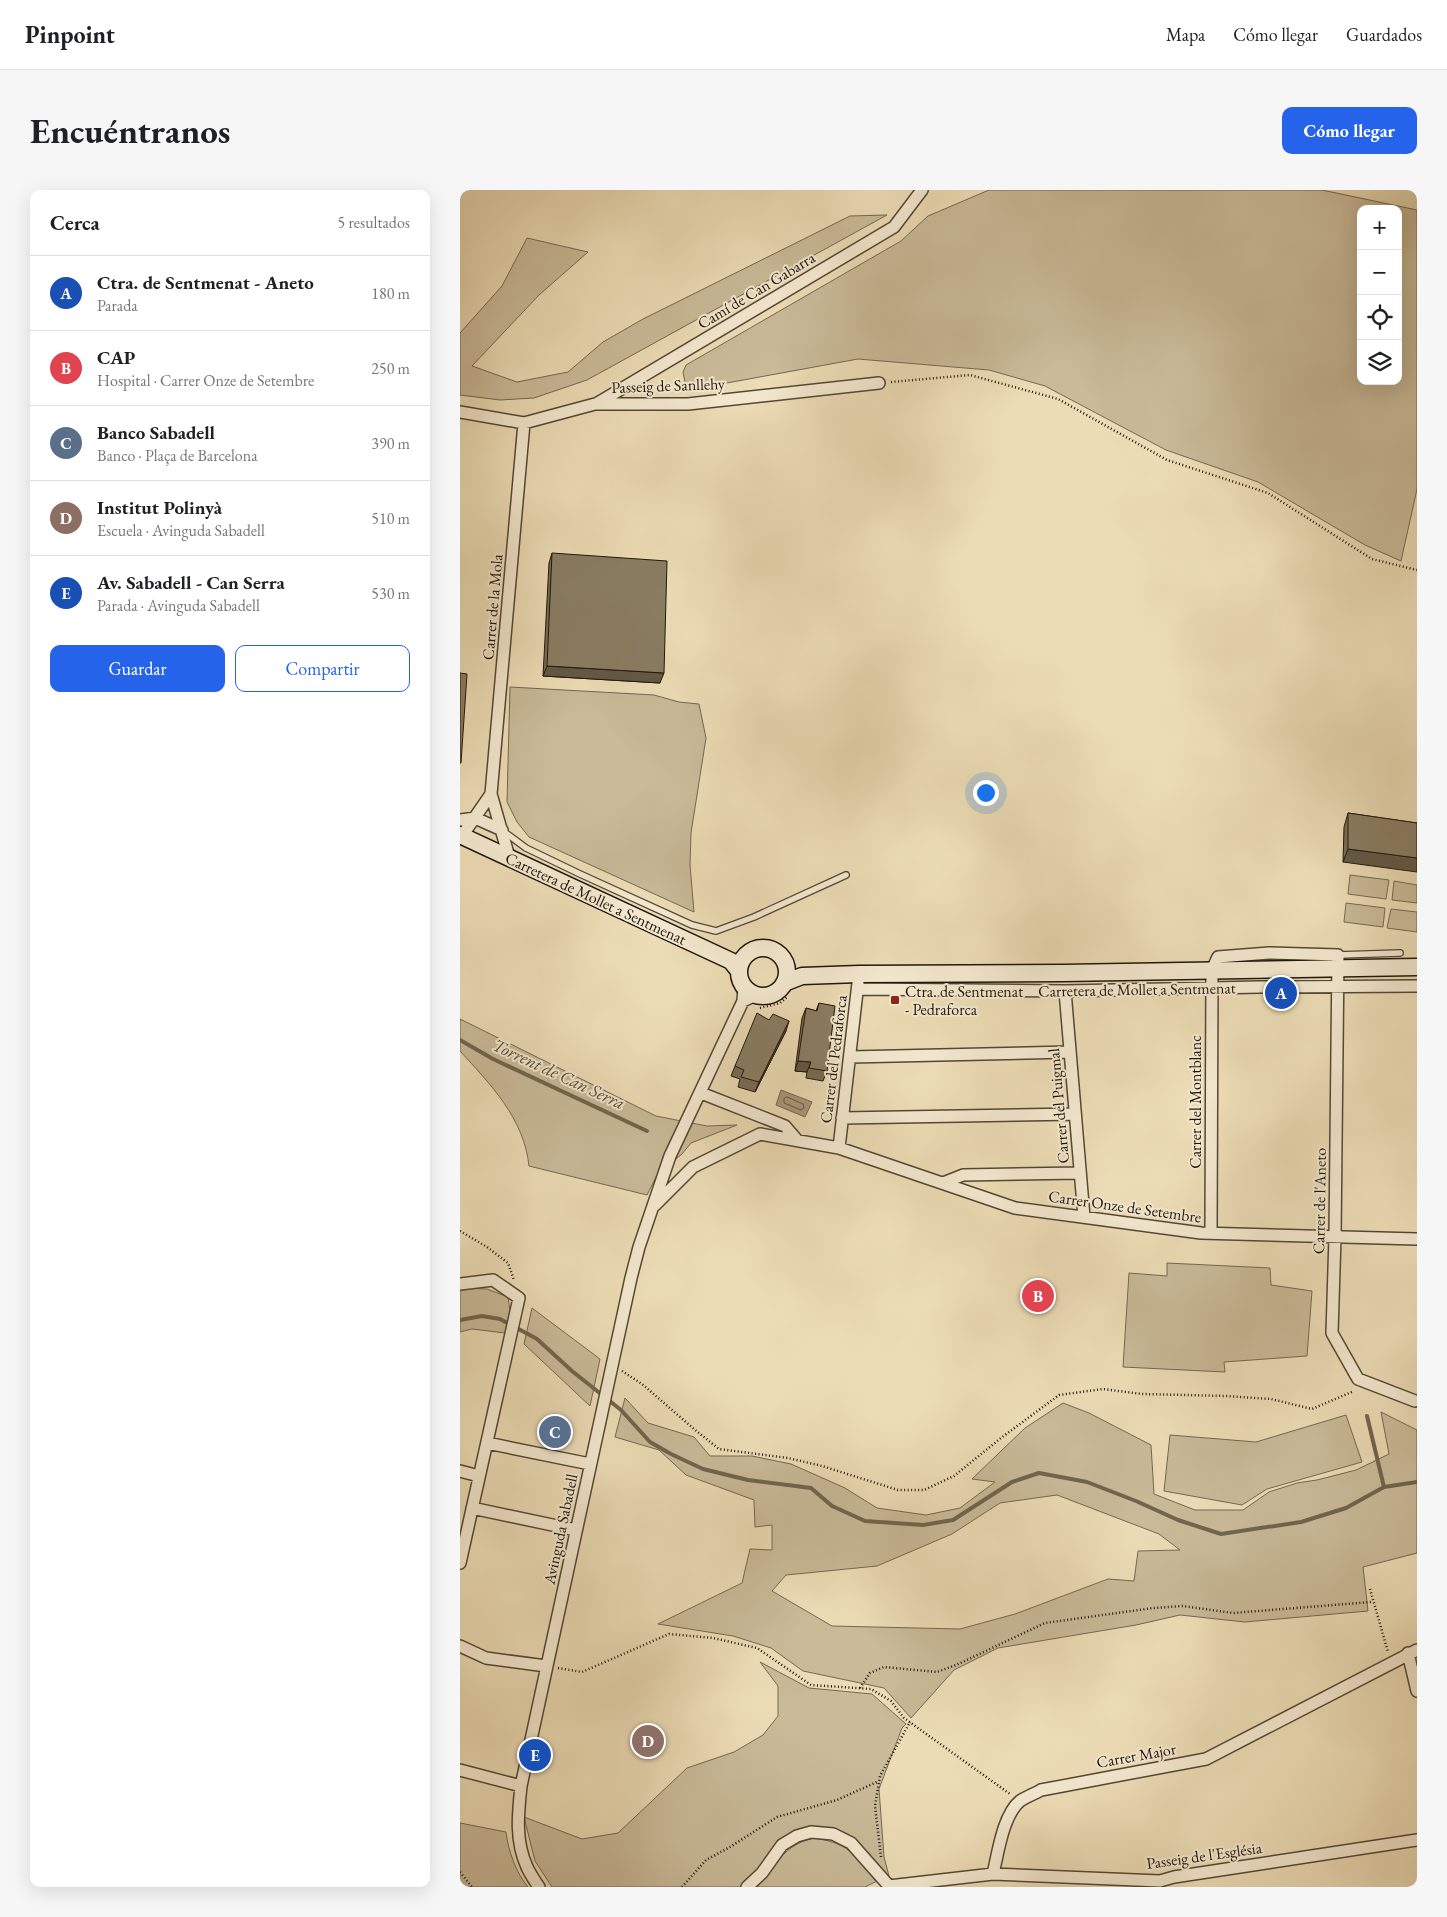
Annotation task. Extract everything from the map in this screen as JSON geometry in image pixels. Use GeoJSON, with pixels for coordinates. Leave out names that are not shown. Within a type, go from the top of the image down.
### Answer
{"type":"FeatureCollection","features":[{"type":"Feature","properties":{"kind":"street","name":"Camí de Can Gabarra"},"geometry":{"type":"LineString","coordinates":[[595,404],[894,228],[922,190]]}},
{"type":"Feature","properties":{"kind":"street","name":"Passeig de Sanllehy"},"geometry":{"type":"LineString","coordinates":[[460,412],[524,423],[595,404],[688,404],[880,383]]}},
{"type":"Feature","properties":{"kind":"street","name":"Carrer de la Mola"},"geometry":{"type":"LineString","coordinates":[[509,857],[491,794],[524,423]]}},
{"type":"Feature","properties":{"kind":"street","name":"Carrer de la Mola"},"geometry":{"type":"LineString","coordinates":[[461,830],[475,818],[491,794]]}},
{"type":"Feature","properties":{"kind":"street"},"geometry":{"type":"LineString","coordinates":[[461,830],[475,818],[502,830]]}},
{"type":"Feature","properties":{"kind":"street","name":"Carretera de Mollet a Sentmenat"},"geometry":{"type":"LineString","coordinates":[[461,830],[743,979],[767,995],[777,991],[784,983],[802,976],[858,981],[1065,991],[1417,986]]}},
{"type":"Feature","properties":{"kind":"street"},"geometry":{"type":"LineString","coordinates":[[652,1208],[670,1156],[701,1093],[752,950],[762,947],[773,950],[782,956],[787,966],[787,975],[784,983]]}},
{"type":"Feature","properties":{"kind":"street","name":"Carretera de Mollet a Sentmenat"},"geometry":{"type":"LineString","coordinates":[[858,981],[1063,973],[1212,970],[1338,962],[1417,967]]}},
{"type":"Feature","properties":{"kind":"street","name":"Carrer de l'Aneto"},"geometry":{"type":"LineString","coordinates":[[1338,962],[1336,1237],[1332,1333],[1358,1379],[1415,1401]]}},
{"type":"Feature","properties":{"kind":"street"},"geometry":{"type":"LineString","coordinates":[[787,966],[802,976]]}},
{"type":"Feature","properties":{"kind":"street","name":"Carrer del Montblanc"},"geometry":{"type":"LineString","coordinates":[[1211,1233],[1212,970]]}},
{"type":"Feature","properties":{"kind":"street","name":"Carrer del Pedraforca"},"geometry":{"type":"LineString","coordinates":[[839,1148],[858,981]]}},
{"type":"Feature","properties":{"kind":"street","name":"Carrer del Puigmal"},"geometry":{"type":"LineString","coordinates":[[1065,991],[1084,1217]]}},
{"type":"Feature","properties":{"kind":"street"},"geometry":{"type":"LineString","coordinates":[[850,1057],[1069,1052]]}},
{"type":"Feature","properties":{"kind":"street"},"geometry":{"type":"LineString","coordinates":[[701,1093],[785,1126],[797,1140]]}},
{"type":"Feature","properties":{"kind":"street"},"geometry":{"type":"LineString","coordinates":[[842,1118],[1075,1114]]}},
{"type":"Feature","properties":{"kind":"street","name":"Avinguda Sabadell"},"geometry":{"type":"LineString","coordinates":[[539,1887],[527,1868],[521,1847],[517,1822],[520,1786],[630,1278],[652,1208],[693,1167],[760,1134],[839,1148]]}},
{"type":"Feature","properties":{"kind":"street","name":"Carrer Onze de Setembre"},"geometry":{"type":"LineString","coordinates":[[839,1148],[1015,1208],[1211,1233],[1417,1239]]}},
{"type":"Feature","properties":{"kind":"street"},"geometry":{"type":"LineString","coordinates":[[942,1183],[963,1175],[1080,1173]]}},
{"type":"Feature","properties":{"kind":"street"},"geometry":{"type":"LineString","coordinates":[[460,1284],[493,1280],[519,1298],[460,1563]]}},
{"type":"Feature","properties":{"kind":"street"},"geometry":{"type":"LineString","coordinates":[[487,1443],[590,1464]]}},
{"type":"Feature","properties":{"kind":"street"},"geometry":{"type":"LineString","coordinates":[[460,1471],[480,1476]]}},
{"type":"Feature","properties":{"kind":"street"},"geometry":{"type":"LineString","coordinates":[[472,1508],[576,1530]]}},
{"type":"Feature","properties":{"kind":"street"},"geometry":{"type":"LineString","coordinates":[[460,1646],[486,1658],[546,1666]]}},
{"type":"Feature","properties":{"kind":"street"},"geometry":{"type":"LineString","coordinates":[[1413,1652],[1417,1692]]}},
{"type":"Feature","properties":{"kind":"street","name":"Carrer Major"},"geometry":{"type":"LineString","coordinates":[[1020,1801],[1041,1790],[1206,1759],[1413,1652]]}},
{"type":"Feature","properties":{"kind":"street"},"geometry":{"type":"LineString","coordinates":[[460,1770],[520,1786]]}},
{"type":"Feature","properties":{"kind":"street"},"geometry":{"type":"LineString","coordinates":[[747,1887],[762,1873],[782,1845],[797,1836],[811,1832],[833,1834],[851,1843],[889,1886],[993,1874],[1004,1829],[1012,1811],[1020,1801]]}},
{"type":"Feature","properties":{"kind":"street","name":"Passeig de l'Església"},"geometry":{"type":"LineString","coordinates":[[993,1874],[1175,1882],[1417,1840]]}},
{"type":"Feature","properties":{"kind":"lane"},"geometry":{"type":"LineString","coordinates":[[502,830],[526,848],[580,874],[692,925],[716,931],[754,917],[846,875]]}},
{"type":"Feature","properties":{"kind":"lane"},"geometry":{"type":"LineString","coordinates":[[1338,962],[1400,953]]}},
{"type":"Feature","properties":{"kind":"path"},"geometry":{"type":"LineString","coordinates":[[880,383],[970,375],[1058,399],[1167,460],[1268,493],[1372,559],[1417,570]]}},
{"type":"Feature","properties":{"kind":"path"},"geometry":{"type":"LineString","coordinates":[[460,1231],[487,1246],[508,1263],[519,1298]]}},
{"type":"Feature","properties":{"kind":"path"},"geometry":{"type":"LineString","coordinates":[[620,1370],[642,1384],[719,1449],[788,1458],[822,1466],[898,1490],[924,1490],[954,1476],[1059,1395],[1103,1389],[1142,1394],[1272,1399],[1312,1409],[1356,1390]]}},
{"type":"Feature","properties":{"kind":"path"},"geometry":{"type":"LineString","coordinates":[[1370,1589],[1391,1663]]}},
{"type":"Feature","properties":{"kind":"path"},"geometry":{"type":"LineString","coordinates":[[860,1688],[870,1674],[884,1667],[937,1672],[1045,1623],[1060,1620],[1183,1606],[1233,1613],[1371,1602]]}},
{"type":"Feature","properties":{"kind":"path"},"geometry":{"type":"LineString","coordinates":[[546,1666],[582,1672],[669,1634],[713,1638],[757,1648],[812,1685],[871,1689],[891,1701],[904,1718],[1020,1801]]}},
{"type":"Feature","properties":{"kind":"path"},"geometry":{"type":"LineString","coordinates":[[881,1858],[875,1806],[880,1776],[910,1722]]}},
{"type":"Feature","properties":{"kind":"path"},"geometry":{"type":"LineString","coordinates":[[682,1887],[706,1860],[777,1817],[837,1800],[879,1781]]}},
{"type":"Feature","properties":{"kind":"path"},"geometry":{"type":"LineString","coordinates":[[460,1872],[472,1887]]}},
{"type":"Feature","properties":{"kind":"shaded area"},"geometry":{"type":"Polygon","coordinates":[[[989,190],[1322,190],[1393,205],[1357,205],[1357,385],[1402,385],[1402,207],[1417,210],[1417,489],[1401,561],[1365,545],[1258,482],[1166,450],[1045,386],[989,370],[858,359],[694,389],[685,382],[683,372],[686,365],[901,241],[928,216],[989,190]]]}},
{"type":"Feature","properties":{"kind":"shaded area"},"geometry":{"type":"Polygon","coordinates":[[[887,215],[587,380],[534,398],[500,400],[460,395],[460,333],[502,286],[527,238],[588,252],[539,295],[472,366],[517,382],[568,372],[603,342],[643,319],[850,216],[887,215]]]}},
{"type":"Feature","properties":{"kind":"shaded area"},"geometry":{"type":"Polygon","coordinates":[[[510,687],[654,695],[679,702],[699,704],[706,738],[691,833],[690,865],[694,912],[529,837],[517,822],[507,802],[510,687]]]}},
{"type":"Feature","properties":{"kind":"shaded area"},"geometry":{"type":"Polygon","coordinates":[[[1350,875],[1389,880],[1386,899],[1348,894],[1350,875]]]}},
{"type":"Feature","properties":{"kind":"shaded area"},"geometry":{"type":"Polygon","coordinates":[[[1394,881],[1417,885],[1417,903],[1392,900],[1394,881]]]}},
{"type":"Feature","properties":{"kind":"shaded area"},"geometry":{"type":"Polygon","coordinates":[[[1346,903],[1385,908],[1383,927],[1344,922],[1346,903]]]}},
{"type":"Feature","properties":{"kind":"shaded area"},"geometry":{"type":"Polygon","coordinates":[[[1391,909],[1417,912],[1417,932],[1387,928],[1391,909]]]}},
{"type":"Feature","properties":{"kind":"shaded area"},"geometry":{"type":"Polygon","coordinates":[[[460,1019],[656,1116],[707,1126],[737,1125],[691,1143],[682,1154],[657,1175],[647,1195],[529,1166],[526,1149],[513,1117],[494,1089],[460,1051],[460,1019]]]}},
{"type":"Feature","properties":{"kind":"shaded area"},"geometry":{"type":"Polygon","coordinates":[[[1167,1263],[1270,1268],[1271,1285],[1312,1291],[1307,1356],[1224,1362],[1225,1372],[1123,1367],[1129,1273],[1167,1276],[1167,1263]]]}},
{"type":"Feature","properties":{"kind":"shaded area"},"geometry":{"type":"Polygon","coordinates":[[[463,1288],[487,1289],[508,1297],[510,1311],[505,1333],[472,1329],[460,1332],[460,1290],[463,1288]]]}},
{"type":"Feature","properties":{"kind":"shaded area"},"geometry":{"type":"Polygon","coordinates":[[[532,1308],[600,1359],[590,1406],[524,1344],[532,1308]]]}},
{"type":"Feature","properties":{"kind":"shaded area"},"geometry":{"type":"Polygon","coordinates":[[[625,1398],[648,1423],[694,1437],[710,1456],[752,1456],[791,1464],[845,1488],[877,1508],[926,1515],[960,1508],[995,1482],[972,1479],[1025,1428],[1063,1403],[1089,1413],[1151,1445],[1154,1494],[1195,1510],[1243,1510],[1269,1492],[1297,1483],[1356,1470],[1389,1454],[1381,1412],[1417,1430],[1417,1553],[1363,1567],[1368,1611],[1245,1622],[1180,1615],[1136,1625],[998,1648],[954,1670],[911,1718],[884,1688],[803,1671],[771,1648],[733,1636],[658,1624],[742,1583],[750,1549],[772,1550],[772,1525],[755,1527],[754,1500],[686,1475],[659,1450],[615,1437],[625,1398]],[[1057,1495],[1000,1503],[952,1534],[877,1566],[786,1575],[772,1591],[832,1626],[960,1629],[1015,1614],[1108,1579],[1134,1581],[1138,1551],[1180,1550],[1159,1534],[1057,1495]]]}},
{"type":"Feature","properties":{"kind":"shaded area"},"geometry":{"type":"Polygon","coordinates":[[[1346,1415],[1362,1462],[1267,1489],[1242,1505],[1164,1491],[1170,1435],[1256,1442],[1346,1415]]]}},
{"type":"Feature","properties":{"kind":"shaded area"},"geometry":{"type":"Polygon","coordinates":[[[760,1662],[809,1688],[872,1694],[906,1724],[902,1728],[879,1789],[884,1857],[890,1880],[852,1838],[808,1827],[761,1867],[741,1887],[552,1887],[535,1861],[524,1817],[582,1839],[618,1833],[687,1768],[734,1752],[763,1735],[778,1716],[778,1686],[760,1662]]]}},
{"type":"Feature","properties":{"kind":"shaded area"},"geometry":{"type":"Polygon","coordinates":[[[460,1823],[506,1832],[513,1861],[528,1887],[460,1887],[460,1823]]]}},
{"type":"Feature","properties":{"kind":"shaded area"},"geometry":{"type":"Polygon","coordinates":[[[815,1838],[837,1844],[851,1852],[877,1881],[865,1887],[755,1887],[787,1851],[795,1845],[815,1838]]]}},
{"type":"Feature","properties":{"kind":"water"},"geometry":{"type":"Polygon","coordinates":[[[781,1090],[812,1102],[805,1117],[776,1105],[781,1090]]]}},
{"type":"Feature","properties":{"kind":"building"},"geometry":{"type":"Polygon","coordinates":[[[552,553],[667,561],[664,673],[547,666],[552,553]]]}},
{"type":"Feature","properties":{"kind":"building"},"geometry":{"type":"Polygon","coordinates":[[[460,673],[467,674],[461,763],[460,763],[460,673]]]}},
{"type":"Feature","properties":{"kind":"building"},"geometry":{"type":"Polygon","coordinates":[[[1348,813],[1417,823],[1417,858],[1348,849],[1348,813]]]}},
{"type":"Feature","properties":{"kind":"building"},"geometry":{"type":"Polygon","coordinates":[[[819,1003],[835,1006],[827,1071],[809,1068],[811,1062],[798,1061],[806,1008],[817,1011],[819,1003]]]}},
{"type":"Feature","properties":{"kind":"building"},"geometry":{"type":"Polygon","coordinates":[[[757,1013],[769,1020],[773,1014],[789,1021],[759,1082],[741,1077],[744,1070],[735,1066],[757,1013]]]}},
{"type":"Feature","properties":{"kind":"waterway","name":"Torrent de Can Serra"},"geometry":{"type":"LineString","coordinates":[[460,1040],[493,1059],[647,1131]]}},
{"type":"Feature","properties":{"kind":"waterway"},"geometry":{"type":"LineString","coordinates":[[460,1320],[482,1316],[500,1319],[537,1339],[572,1371],[621,1410],[650,1442],[671,1454],[703,1469],[748,1480],[811,1488],[832,1506],[865,1521],[923,1525],[953,1520],[1012,1482],[1039,1473],[1087,1482],[1178,1520],[1221,1534],[1301,1522],[1346,1508],[1384,1487],[1417,1482]]}},
{"type":"Feature","properties":{"kind":"waterway"},"geometry":{"type":"LineString","coordinates":[[1367,1416],[1384,1487]]}},
{"type":"Feature","properties":{"kind":"place","name":"Ctra. de Sentmenat - Aneto"},"geometry":{"type":"Point","coordinates":[1281,993]}},
{"type":"Feature","properties":{"kind":"place","name":"Ctra. de Sentmenat - Pedraforca"},"geometry":{"type":"Point","coordinates":[895,1000]}},
{"type":"Feature","properties":{"kind":"place","name":"CAP"},"geometry":{"type":"Point","coordinates":[1038,1296]}},
{"type":"Feature","properties":{"kind":"place","name":"Banco Sabadell"},"geometry":{"type":"Point","coordinates":[555,1432]}},
{"type":"Feature","properties":{"kind":"place","name":"Institut Polinyà"},"geometry":{"type":"Point","coordinates":[648,1741]}},
{"type":"Feature","properties":{"kind":"place","name":"Av. Sabadell - Can Serra"},"geometry":{"type":"Point","coordinates":[535,1755]}}]}
